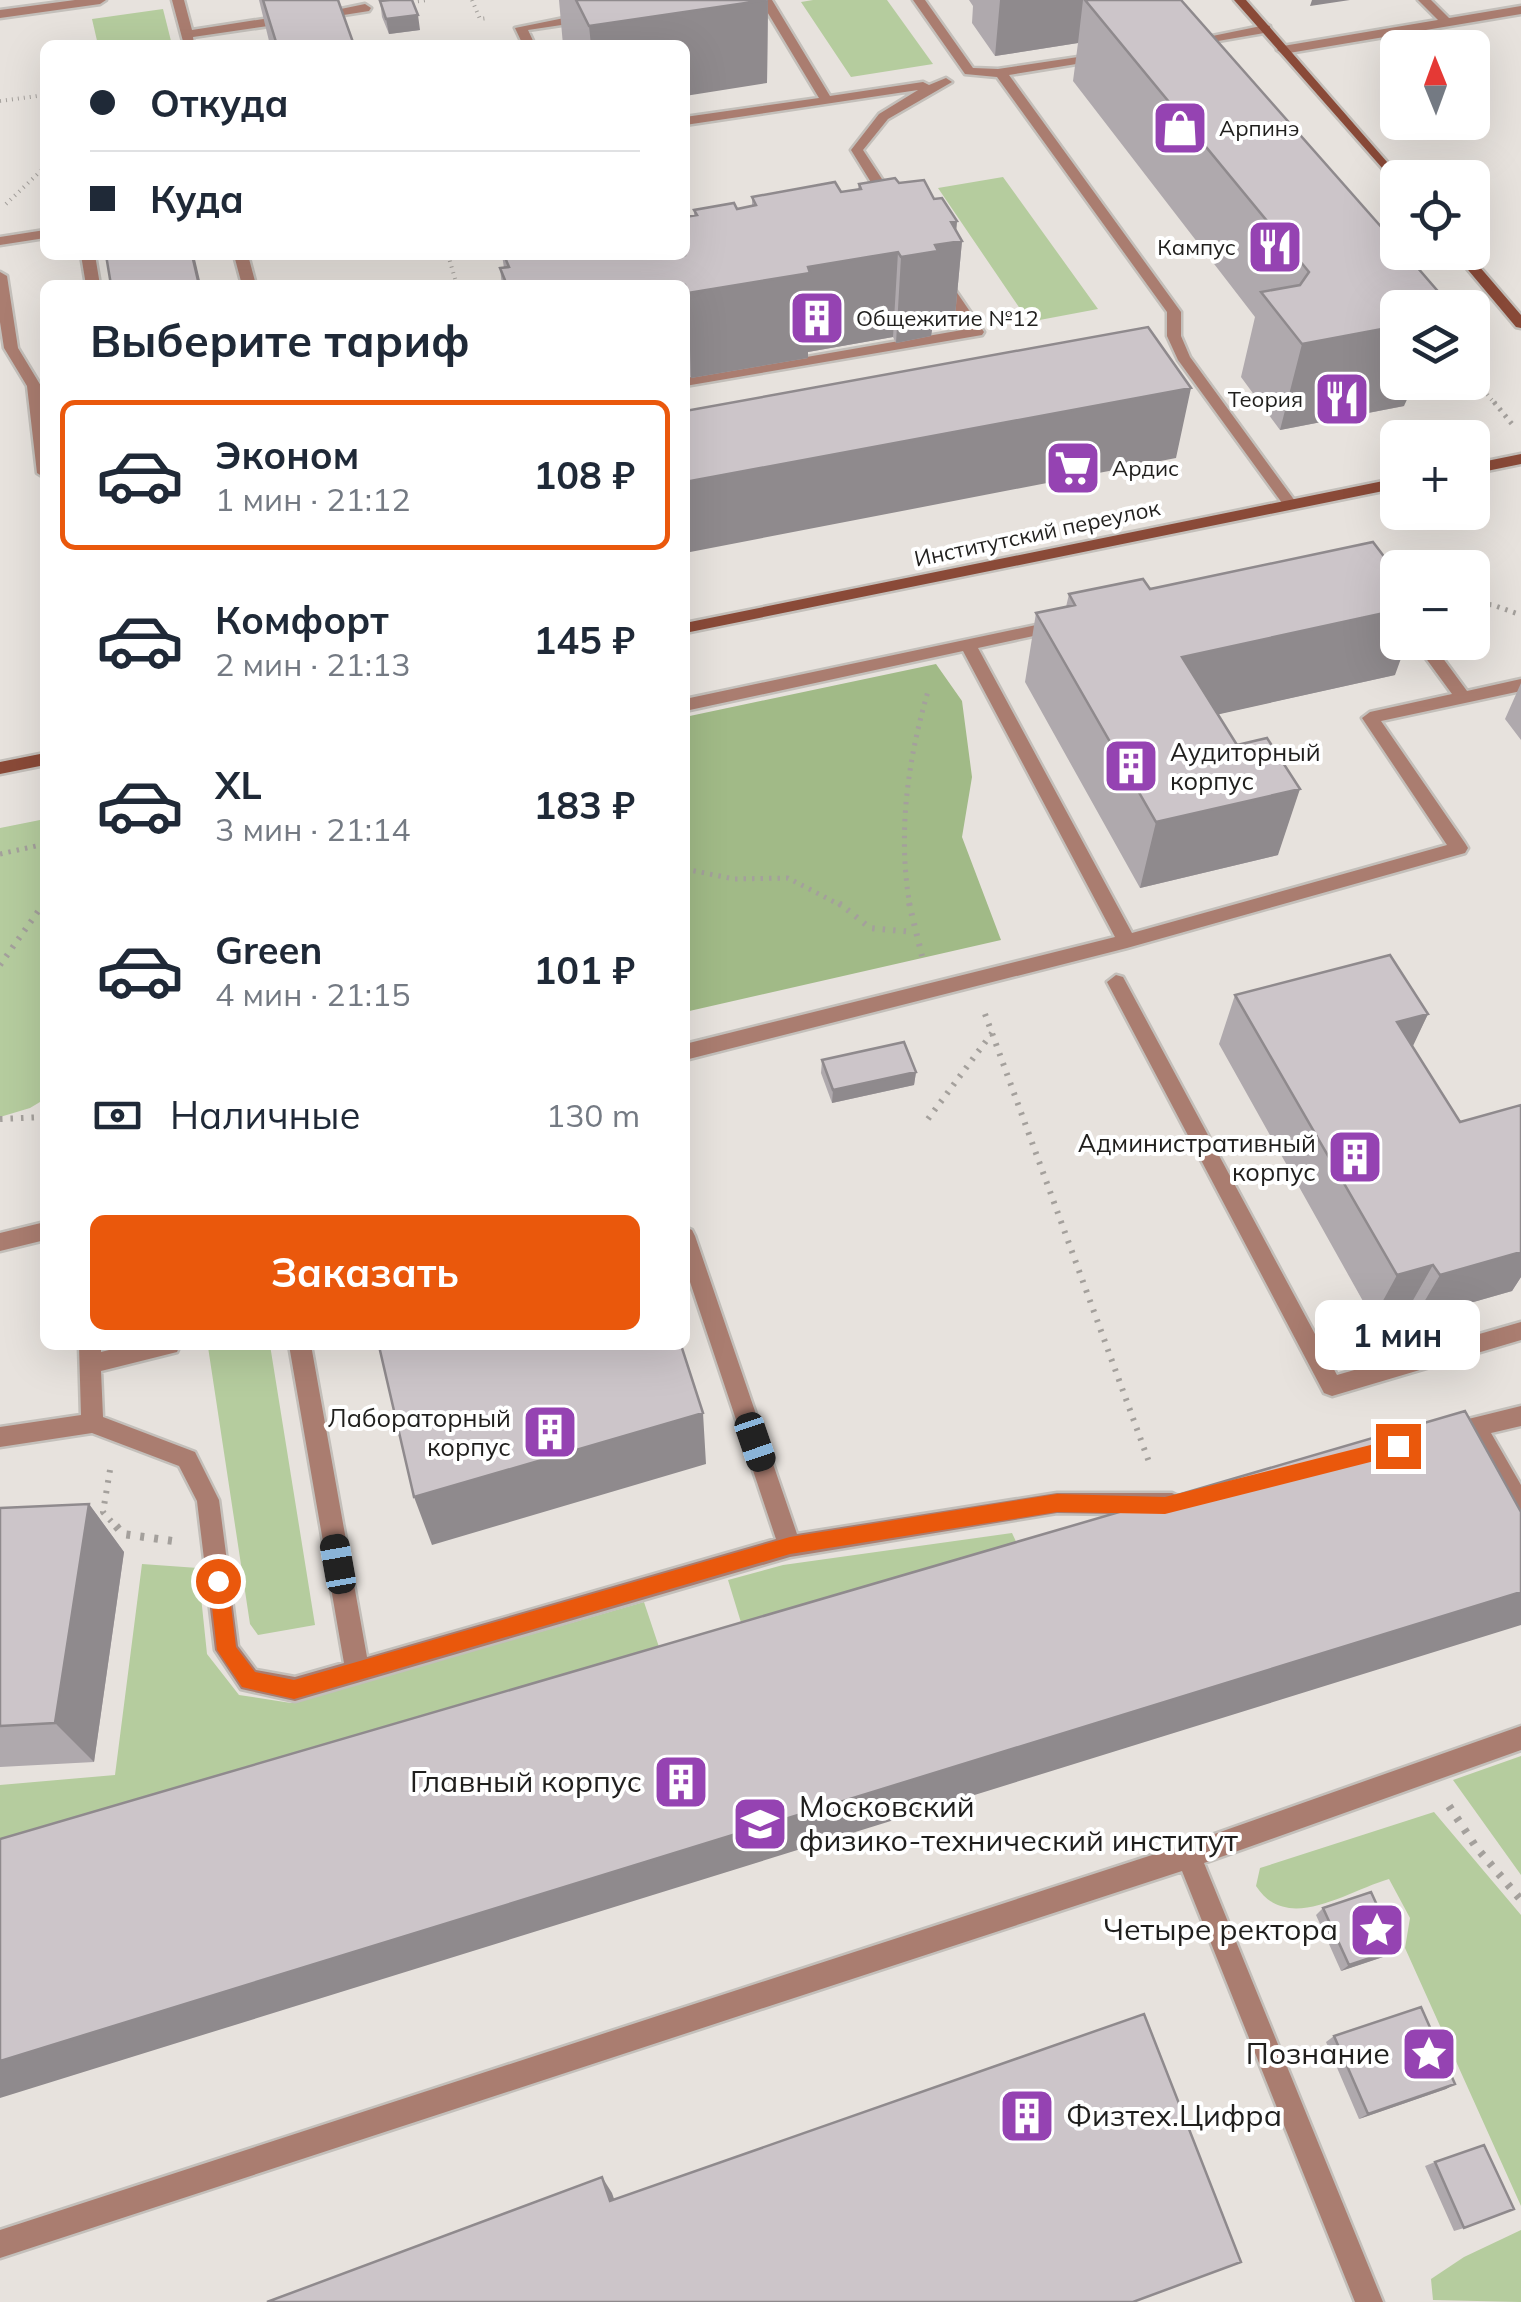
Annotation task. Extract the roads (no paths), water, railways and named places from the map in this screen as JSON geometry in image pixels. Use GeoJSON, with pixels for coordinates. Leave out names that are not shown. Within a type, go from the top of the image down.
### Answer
{"type":"FeatureCollection","features":[{"type":"Feature","properties":{"kind":"street"},"geometry":{"type":"LineString","coordinates":[[0,14],[100,0]]}},
{"type":"Feature","properties":{"kind":"street"},"geometry":{"type":"LineString","coordinates":[[178,0],[188,39],[365,8]]}},
{"type":"Feature","properties":{"kind":"street"},"geometry":{"type":"LineString","coordinates":[[766,0],[826,98]]}},
{"type":"Feature","properties":{"kind":"street"},"geometry":{"type":"LineString","coordinates":[[919,0],[969,71],[1001,72]]}},
{"type":"Feature","properties":{"kind":"street"},"geometry":{"type":"LineString","coordinates":[[1240,0],[1380,161]]}},
{"type":"Feature","properties":{"kind":"street"},"geometry":{"type":"LineString","coordinates":[[1424,0],[1447,22]]}},
{"type":"Feature","properties":{"kind":"street"},"geometry":{"type":"LineString","coordinates":[[1283,50],[1521,10]]}},
{"type":"Feature","properties":{"kind":"street"},"geometry":{"type":"LineString","coordinates":[[527,40],[521,28],[594,17]]}},
{"type":"Feature","properties":{"kind":"street"},"geometry":{"type":"LineString","coordinates":[[1173,44],[1266,29]]}},
{"type":"Feature","properties":{"kind":"street"},"geometry":{"type":"LineString","coordinates":[[690,120],[1116,54]]}},
{"type":"Feature","properties":{"kind":"street"},"geometry":{"type":"LineString","coordinates":[[1001,72],[1174,312],[1174,336],[1184,357],[1290,504]]}},
{"type":"Feature","properties":{"kind":"street"},"geometry":{"type":"LineString","coordinates":[[896,212],[856,150],[892,108],[946,82]]}},
{"type":"Feature","properties":{"kind":"street"},"geometry":{"type":"LineString","coordinates":[[0,242],[40,235]]}},
{"type":"Feature","properties":{"kind":"street"},"geometry":{"type":"LineString","coordinates":[[1474,270],[1521,324]]}},
{"type":"Feature","properties":{"kind":"street"},"geometry":{"type":"LineString","coordinates":[[690,381],[977,332],[936,273]]}},
{"type":"Feature","properties":{"kind":"street"},"geometry":{"type":"LineString","coordinates":[[0,276],[5,349],[34,386],[40,433]]}},
{"type":"Feature","properties":{"kind":"street"},"geometry":{"type":"LineString","coordinates":[[1490,465],[1521,459]]}},
{"type":"Feature","properties":{"kind":"street","name":"Институтский переулок"},"geometry":{"type":"LineString","coordinates":[[690,627],[1380,486]]}},
{"type":"Feature","properties":{"kind":"street"},"geometry":{"type":"LineString","coordinates":[[690,704],[1085,620]]}},
{"type":"Feature","properties":{"kind":"street"},"geometry":{"type":"LineString","coordinates":[[968,645],[1127,941]]}},
{"type":"Feature","properties":{"kind":"street"},"geometry":{"type":"LineString","coordinates":[[1435,660],[1463,698]]}},
{"type":"Feature","properties":{"kind":"street"},"geometry":{"type":"LineString","coordinates":[[690,1051],[1127,941],[1459,848],[1370,718],[1521,685]]}},
{"type":"Feature","properties":{"kind":"street"},"geometry":{"type":"LineString","coordinates":[[0,768],[40,760]]}},
{"type":"Feature","properties":{"kind":"street"},"geometry":{"type":"LineString","coordinates":[[1116,982],[1332,1386],[1521,1331]]}},
{"type":"Feature","properties":{"kind":"street"},"geometry":{"type":"LineString","coordinates":[[0,1242],[40,1232]]}},
{"type":"Feature","properties":{"kind":"street"},"geometry":{"type":"LineString","coordinates":[[690,1251],[790,1546]]}},
{"type":"Feature","properties":{"kind":"street"},"geometry":{"type":"LineString","coordinates":[[92,1423],[90,1354],[126,1350]]}},
{"type":"Feature","properties":{"kind":"street"},"geometry":{"type":"LineString","coordinates":[[301,1350],[358,1673]]}},
{"type":"Feature","properties":{"kind":"street"},"geometry":{"type":"LineString","coordinates":[[1417,1442],[1521,1416]]}},
{"type":"Feature","properties":{"kind":"street"},"geometry":{"type":"LineString","coordinates":[[0,1437],[92,1423],[187,1458],[208,1500],[227,1650],[249,1681],[294,1689],[790,1546],[1057,1503],[1165,1506],[1204,1496]]}},
{"type":"Feature","properties":{"kind":"street"},"geometry":{"type":"LineString","coordinates":[[1475,1427],[1521,1506]]}},
{"type":"Feature","properties":{"kind":"street"},"geometry":{"type":"LineString","coordinates":[[0,2244],[1188,1856],[1521,1738]]}},
{"type":"Feature","properties":{"kind":"street"},"geometry":{"type":"LineString","coordinates":[[1188,1856],[1369,2302]]}},
{"type":"Feature","properties":{"kind":"place","name":"Арпинэ"},"geometry":{"type":"Point","coordinates":[1180,128]}},
{"type":"Feature","properties":{"kind":"place","name":"Кампус"},"geometry":{"type":"Point","coordinates":[1275,247]}},
{"type":"Feature","properties":{"kind":"place","name":"Общежитие №12"},"geometry":{"type":"Point","coordinates":[817,318]}},
{"type":"Feature","properties":{"kind":"place","name":"Теория"},"geometry":{"type":"Point","coordinates":[1342,399]}},
{"type":"Feature","properties":{"kind":"place","name":"Ардис"},"geometry":{"type":"Point","coordinates":[1073,468]}},
{"type":"Feature","properties":{"kind":"place","name":"Аудиторный корпус"},"geometry":{"type":"Point","coordinates":[1131,766]}},
{"type":"Feature","properties":{"kind":"place","name":"Административный корпус"},"geometry":{"type":"Point","coordinates":[1355,1157]}},
{"type":"Feature","properties":{"kind":"place","name":"Лабораторный корпус"},"geometry":{"type":"Point","coordinates":[550,1432]}},
{"type":"Feature","properties":{"kind":"place","name":"Главный корпус"},"geometry":{"type":"Point","coordinates":[681,1782]}},
{"type":"Feature","properties":{"kind":"place","name":"Московский физико-технический институт"},"geometry":{"type":"Point","coordinates":[760,1824]}},
{"type":"Feature","properties":{"kind":"place","name":"Четыре ректора"},"geometry":{"type":"Point","coordinates":[1377,1930]}},
{"type":"Feature","properties":{"kind":"place","name":"Познание"},"geometry":{"type":"Point","coordinates":[1429,2054]}},
{"type":"Feature","properties":{"kind":"place","name":"Физтех.Цифра"},"geometry":{"type":"Point","coordinates":[1027,2116]}}]}
